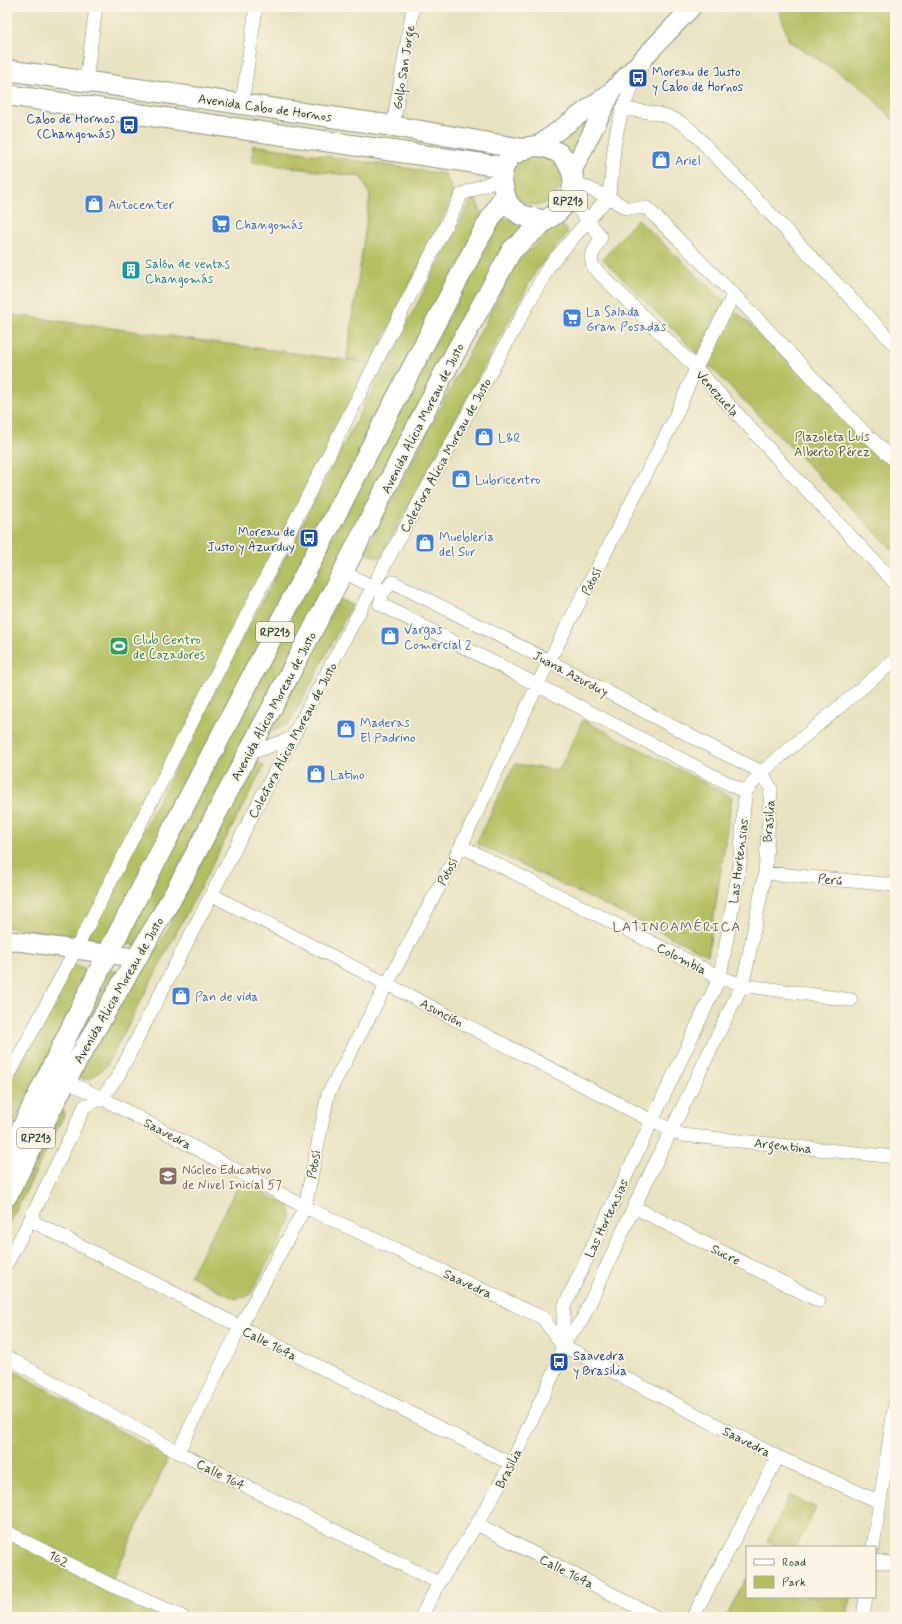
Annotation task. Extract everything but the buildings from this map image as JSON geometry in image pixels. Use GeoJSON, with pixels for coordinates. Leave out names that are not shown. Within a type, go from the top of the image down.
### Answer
{"type":"FeatureCollection","features":[{"type":"Feature","properties":{"kind":"main road","name":"Avenida Alicia Moreau de Justo"},"geometry":{"type":"LineString","coordinates":[[7,1196],[108,953],[480,237],[503,180],[510,156],[530,147],[612,91],[692,7]]}},
{"type":"Feature","properties":{"kind":"main road","name":"Avenida Cabo de Hornos"},"geometry":{"type":"LineString","coordinates":[[7,70],[530,147]]}},
{"type":"Feature","properties":{"kind":"main road","name":"Avenida Alicia Moreau de Justo"},"geometry":{"type":"LineString","coordinates":[[7,1158],[57,1077],[137,958],[178,887],[344,572],[443,375],[512,250],[545,221],[558,212],[572,184],[612,91]]}},
{"type":"Feature","properties":{"kind":"main road","name":"Avenida Cabo de Hornos"},"geometry":{"type":"LineString","coordinates":[[7,95],[503,180]]}},
{"type":"Feature","properties":{"kind":"main road","name":"RP213"},"geometry":{"type":"LineString","coordinates":[[530,147],[548,148],[559,153],[567,161],[572,184]]}},
{"type":"Feature","properties":{"kind":"main road","name":"RP213"},"geometry":{"type":"LineString","coordinates":[[503,180],[507,202],[513,209],[521,215],[545,221]]}},
{"type":"Feature","properties":{"kind":"main road"},"geometry":{"type":"LineString","coordinates":[[7,940],[137,958]]}},
{"type":"Feature","properties":{"kind":"street"},"geometry":{"type":"LineString","coordinates":[[86,82],[96,7]]}},
{"type":"Feature","properties":{"kind":"street"},"geometry":{"type":"LineString","coordinates":[[242,104],[256,7]]}},
{"type":"Feature","properties":{"kind":"street","name":"Golfo San Jorge"},"geometry":{"type":"LineString","coordinates":[[393,126],[413,7]]}},
{"type":"Feature","properties":{"kind":"street"},"geometry":{"type":"LineString","coordinates":[[608,197],[612,183],[614,143],[622,109],[653,48]]}},
{"type":"Feature","properties":{"kind":"street"},"geometry":{"type":"LineString","coordinates":[[622,109],[656,113],[678,120],[689,128],[895,345]]}},
{"type":"Feature","properties":{"kind":"street"},"geometry":{"type":"LineString","coordinates":[[9,1072],[76,949],[462,194],[503,180]]}},
{"type":"Feature","properties":{"kind":"street"},"geometry":{"type":"LineString","coordinates":[[572,184],[608,197],[626,208],[647,208],[734,294],[862,430],[895,461]]}},
{"type":"Feature","properties":{"kind":"street","name":"Venezuela"},"geometry":{"type":"LineString","coordinates":[[572,184],[589,220],[601,237],[591,257],[593,266],[696,368],[895,583]]}},
{"type":"Feature","properties":{"kind":"street","name":"Colectora Alicia Moreau de Justo"},"geometry":{"type":"LineString","coordinates":[[7,1263],[30,1220],[85,1106],[102,1098],[118,1076],[292,738],[378,589],[549,266],[608,197]]}},
{"type":"Feature","properties":{"kind":"street","name":"Potosí"},"geometry":{"type":"LineString","coordinates":[[178,1452],[240,1327],[305,1207],[328,1094],[461,846],[549,661],[672,424],[696,368],[734,294]]}},
{"type":"Feature","properties":{"kind":"street"},"geometry":{"type":"LineString","coordinates":[[344,572],[378,589]]}},
{"type":"Feature","properties":{"kind":"street","name":"Juana Azurduy"},"geometry":{"type":"LineString","coordinates":[[745,792],[380,604],[378,589],[393,582],[762,772]]}},
{"type":"Feature","properties":{"kind":"street"},"geometry":{"type":"LineString","coordinates":[[745,792],[762,772],[895,660]]}},
{"type":"Feature","properties":{"kind":"street"},"geometry":{"type":"LineString","coordinates":[[248,754],[292,738]]}},
{"type":"Feature","properties":{"kind":"street","name":"Brasilia"},"geometry":{"type":"LineString","coordinates":[[762,772],[771,789],[765,873]]}},
{"type":"Feature","properties":{"kind":"street","name":"Las Hortensias"},"geometry":{"type":"LineString","coordinates":[[562,1345],[564,1307],[720,977],[740,864],[745,792]]}},
{"type":"Feature","properties":{"kind":"street","name":"Colombia"},"geometry":{"type":"LineString","coordinates":[[461,846],[720,977],[742,985],[851,1000]]}},
{"type":"Feature","properties":{"kind":"street","name":"Las Hortensias"},"geometry":{"type":"LineString","coordinates":[[562,1345],[582,1320],[634,1207],[742,985],[765,873]]}},
{"type":"Feature","properties":{"kind":"street","name":"Perú"},"geometry":{"type":"LineString","coordinates":[[765,873],[895,886]]}},
{"type":"Feature","properties":{"kind":"street","name":"Asunción"},"geometry":{"type":"LineString","coordinates":[[212,895],[671,1130]]}},
{"type":"Feature","properties":{"kind":"street","name":"Saavedra"},"geometry":{"type":"LineString","coordinates":[[57,1077],[102,1098],[305,1207],[543,1318],[562,1345],[778,1457],[880,1502]]}},
{"type":"Feature","properties":{"kind":"street","name":"Argentina"},"geometry":{"type":"LineString","coordinates":[[671,1130],[682,1135],[895,1157]]}},
{"type":"Feature","properties":{"kind":"street","name":"Sucre"},"geometry":{"type":"LineString","coordinates":[[634,1207],[819,1301]]}},
{"type":"Feature","properties":{"kind":"street","name":"Calle 164a"},"geometry":{"type":"LineString","coordinates":[[30,1220],[510,1464]]}},
{"type":"Feature","properties":{"kind":"street","name":"Brasilia"},"geometry":{"type":"LineString","coordinates":[[421,1617],[439,1583],[477,1524],[510,1464],[559,1362],[562,1345]]}},
{"type":"Feature","properties":{"kind":"street","name":"Calle 164"},"geometry":{"type":"LineString","coordinates":[[7,1357],[178,1452],[439,1583]]}},
{"type":"Feature","properties":{"kind":"street"},"geometry":{"type":"LineString","coordinates":[[874,1546],[895,1403]]}},
{"type":"Feature","properties":{"kind":"street"},"geometry":{"type":"LineString","coordinates":[[693,1617],[778,1457]]}},
{"type":"Feature","properties":{"kind":"street","name":"Calle 164a"},"geometry":{"type":"LineString","coordinates":[[477,1524],[656,1617]]}},
{"type":"Feature","properties":{"kind":"street","name":"162"},"geometry":{"type":"LineString","coordinates":[[7,1532],[110,1585],[183,1617]]}},
{"type":"Feature","properties":{"kind":"street"},"geometry":{"type":"LineString","coordinates":[[876,1561],[895,1564]]}},
{"type":"Feature","properties":{"kind":"street"},"geometry":{"type":"LineString","coordinates":[[863,1617],[866,1598]]}},
{"type":"Feature","properties":{"kind":"green space"},"geometry":{"type":"Polygon","coordinates":[[[778,7],[895,7],[895,122],[863,88],[789,41],[778,7]]]}},
{"type":"Feature","properties":{"kind":"green space"},"geometry":{"type":"Polygon","coordinates":[[[599,108],[572,160],[552,142],[599,108]]]}},
{"type":"Feature","properties":{"kind":"green space"},"geometry":{"type":"Polygon","coordinates":[[[253,145],[445,174],[454,194],[372,362],[347,359],[370,195],[361,177],[252,162],[253,145]]]}},
{"type":"Feature","properties":{"kind":"green space"},"geometry":{"type":"Polygon","coordinates":[[[542,154],[559,168],[561,182],[557,193],[551,200],[542,204],[533,205],[524,202],[516,196],[512,187],[512,168],[518,160],[542,154]]]}},
{"type":"Feature","properties":{"kind":"green space"},"geometry":{"type":"Polygon","coordinates":[[[474,195],[483,217],[106,946],[85,941],[474,195]]]}},
{"type":"Feature","properties":{"kind":"green space"},"geometry":{"type":"Polygon","coordinates":[[[502,217],[528,226],[136,947],[120,940],[502,217]]]}},
{"type":"Feature","properties":{"kind":"green space","name":"Plazoleta Luis Alberto Pérez"},"geometry":{"type":"Polygon","coordinates":[[[637,219],[856,424],[895,469],[895,552],[603,259],[637,219]]]}},
{"type":"Feature","properties":{"kind":"green space"},"geometry":{"type":"Polygon","coordinates":[[[559,221],[568,232],[536,271],[380,558],[364,553],[516,264],[559,221]]]}},
{"type":"Feature","properties":{"kind":"green space","name":"Club Centro de Cazadores"},"geometry":{"type":"Polygon","coordinates":[[[7,314],[374,364],[82,938],[7,927],[7,314]]]}},
{"type":"Feature","properties":{"kind":"green space"},"geometry":{"type":"Polygon","coordinates":[[[339,599],[352,605],[290,723],[266,734],[339,599]]]}},
{"type":"Feature","properties":{"kind":"green space"},"geometry":{"type":"Polygon","coordinates":[[[583,720],[732,797],[708,955],[476,843],[515,764],[559,770],[583,720]]]}},
{"type":"Feature","properties":{"kind":"green space"},"geometry":{"type":"Polygon","coordinates":[[[254,760],[264,766],[107,1065],[89,1080],[74,1077],[159,945],[254,760]]]}},
{"type":"Feature","properties":{"kind":"green space"},"geometry":{"type":"Polygon","coordinates":[[[67,962],[91,972],[7,1136],[7,1080],[67,962]]]}},
{"type":"Feature","properties":{"kind":"green space"},"geometry":{"type":"Polygon","coordinates":[[[104,968],[121,973],[68,1062],[60,1060],[104,968]]]}},
{"type":"Feature","properties":{"kind":"green space"},"geometry":{"type":"Polygon","coordinates":[[[56,1109],[65,1113],[7,1229],[7,1207],[56,1109]]]}},
{"type":"Feature","properties":{"kind":"green space"},"geometry":{"type":"Polygon","coordinates":[[[241,1181],[288,1206],[292,1218],[250,1295],[235,1299],[190,1275],[241,1181]]]}},
{"type":"Feature","properties":{"kind":"green space"},"geometry":{"type":"Polygon","coordinates":[[[7,1367],[168,1458],[108,1590],[160,1617],[7,1617],[7,1367]]]}},
{"type":"Feature","properties":{"kind":"green space"},"geometry":{"type":"Polygon","coordinates":[[[790,1495],[816,1508],[797,1546],[776,1546],[767,1542],[790,1495]]]}},
{"type":"Feature","properties":{"kind":"green space"},"geometry":{"type":"Polygon","coordinates":[[[746,1580],[746,1598],[850,1598],[847,1617],[725,1617],[746,1580]]]}},
{"type":"Feature","properties":{"kind":"place","name":"Moreau de Justo y Cabo de Hornos"},"geometry":{"type":"Point","coordinates":[638,78]}},
{"type":"Feature","properties":{"kind":"place","name":"Cabo de Hornos (Changomás)"},"geometry":{"type":"Point","coordinates":[129,125]}},
{"type":"Feature","properties":{"kind":"place","name":"Ariel"},"geometry":{"type":"Point","coordinates":[661,160]}},
{"type":"Feature","properties":{"kind":"place","name":"Autocenter"},"geometry":{"type":"Point","coordinates":[94,204]}},
{"type":"Feature","properties":{"kind":"place","name":"Changomás"},"geometry":{"type":"Point","coordinates":[221,224]}},
{"type":"Feature","properties":{"kind":"place","name":"Salón de ventas Changomás"},"geometry":{"type":"Point","coordinates":[131,270]}},
{"type":"Feature","properties":{"kind":"place","name":"La Salada Gran Posadas"},"geometry":{"type":"Point","coordinates":[572,318]}},
{"type":"Feature","properties":{"kind":"place","name":"L&R"},"geometry":{"type":"Point","coordinates":[484,437]}},
{"type":"Feature","properties":{"kind":"place","name":"Lubricentro"},"geometry":{"type":"Point","coordinates":[461,479]}},
{"type":"Feature","properties":{"kind":"place","name":"Moreau de Justo y Azurduy"},"geometry":{"type":"Point","coordinates":[309,538]}},
{"type":"Feature","properties":{"kind":"place","name":"Mueblería del Sur"},"geometry":{"type":"Point","coordinates":[425,543]}},
{"type":"Feature","properties":{"kind":"place","name":"Vargas Comercial 2"},"geometry":{"type":"Point","coordinates":[390,636]}},
{"type":"Feature","properties":{"kind":"place","name":"Club Centro de Cazadores"},"geometry":{"type":"Point","coordinates":[119,646]}},
{"type":"Feature","properties":{"kind":"place","name":"Maderas El Padrino"},"geometry":{"type":"Point","coordinates":[346,729]}},
{"type":"Feature","properties":{"kind":"place","name":"Latino"},"geometry":{"type":"Point","coordinates":[316,774]}},
{"type":"Feature","properties":{"kind":"place","name":"Pan de vida"},"geometry":{"type":"Point","coordinates":[181,996]}},
{"type":"Feature","properties":{"kind":"place","name":"Núcleo Educativo de Nivel Inicial 57"},"geometry":{"type":"Point","coordinates":[168,1176]}},
{"type":"Feature","properties":{"kind":"place","name":"Saavedra y Brasilia"},"geometry":{"type":"Point","coordinates":[559,1362]}},
{"type":"Feature","properties":{"kind":"district","name":"LATINOAMÉRICA"},"geometry":{"type":"Point","coordinates":[677,926]}}]}
